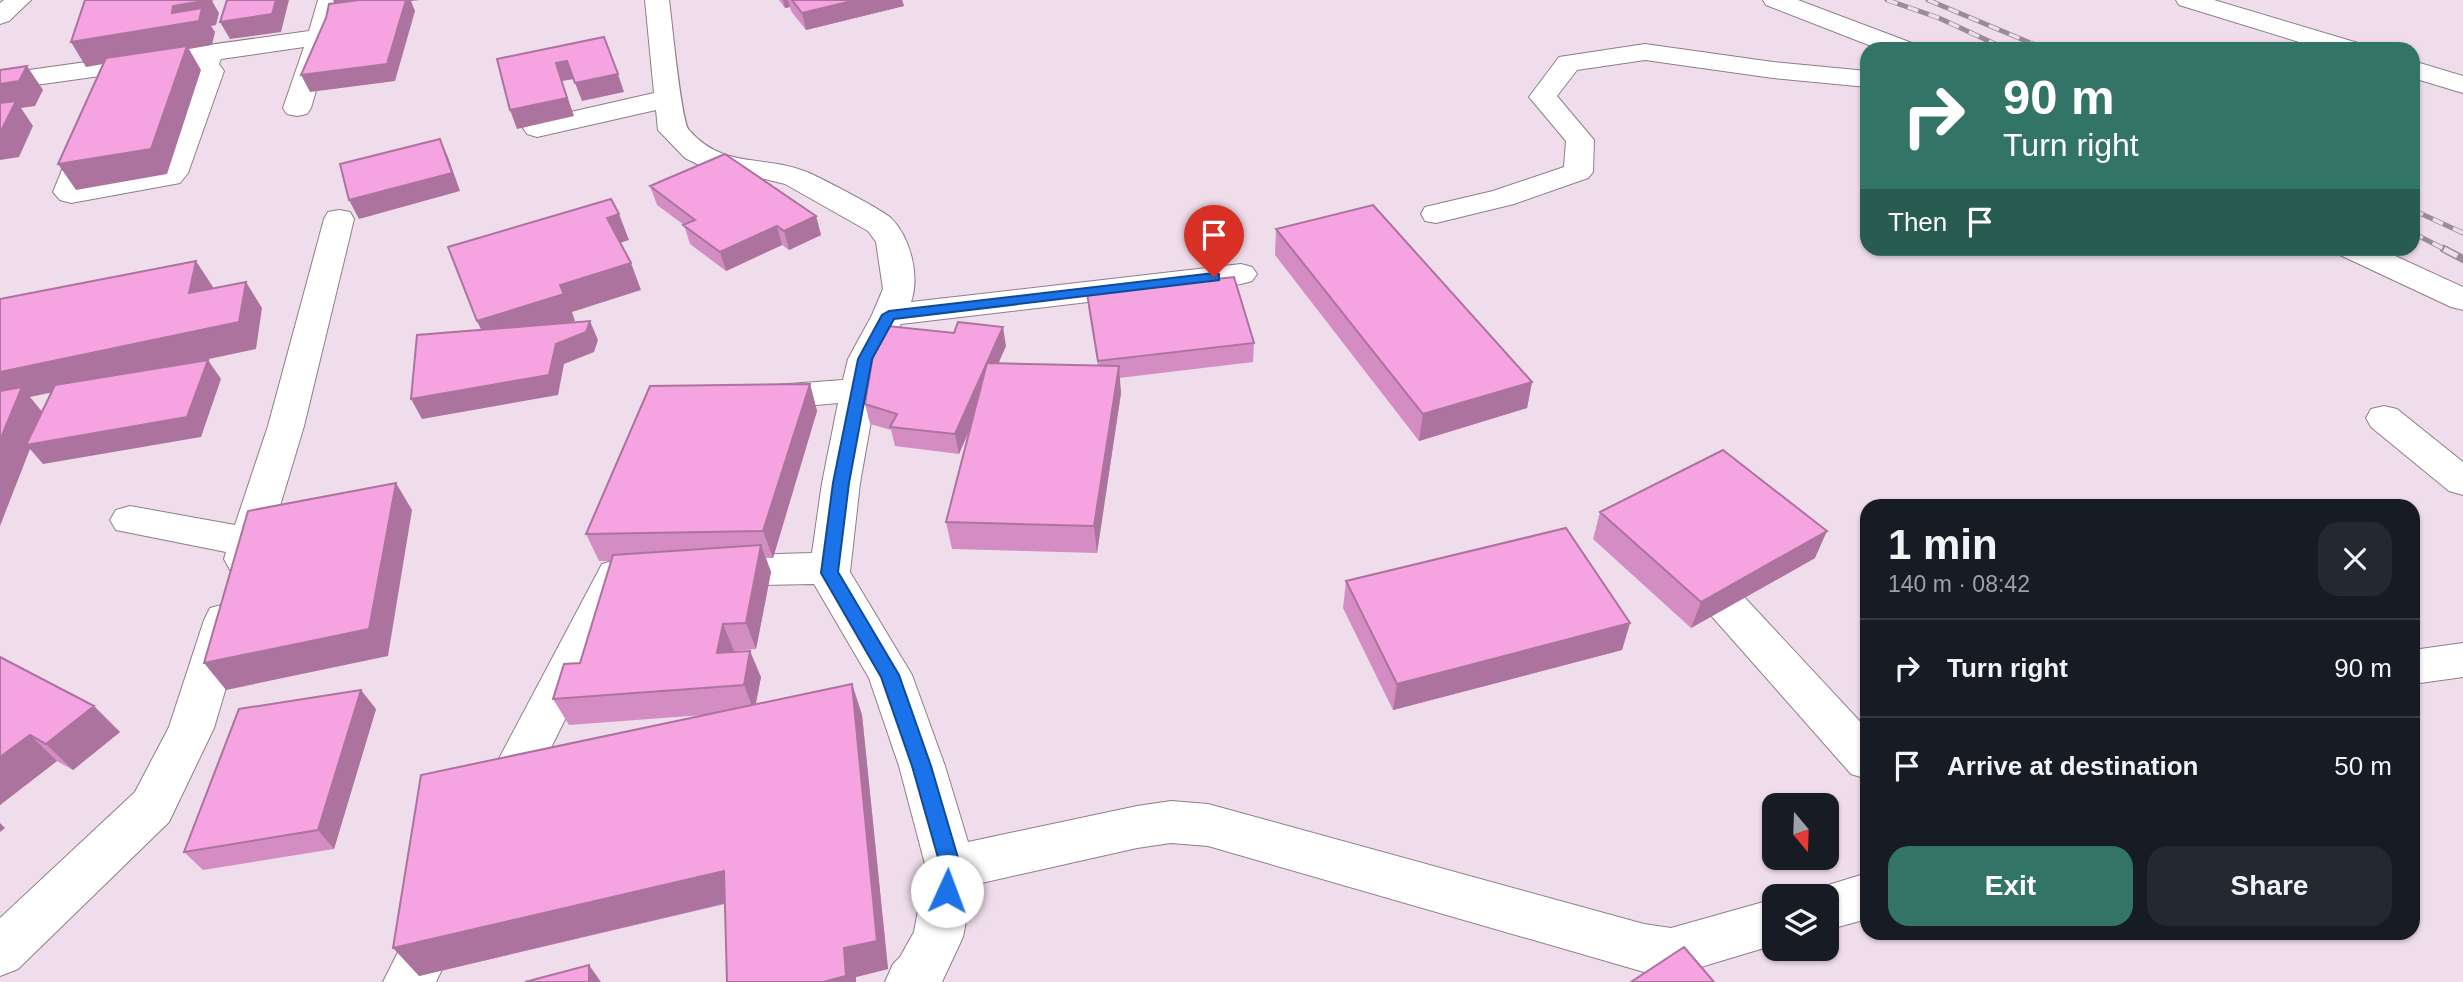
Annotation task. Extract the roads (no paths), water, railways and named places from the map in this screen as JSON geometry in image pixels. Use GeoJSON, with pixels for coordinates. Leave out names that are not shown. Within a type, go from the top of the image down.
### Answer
{"type":"FeatureCollection","features":[{"type":"Feature","properties":{"kind":"street"},"geometry":{"type":"LineString","coordinates":[[0,16],[19,0]]}},
{"type":"Feature","properties":{"kind":"street"},"geometry":{"type":"LineString","coordinates":[[657,0],[672,130],[695,152],[725,167],[766,170],[796,178],[879,224],[892,241],[899,289],[889,315],[865,359],[829,573],[890,675],[922,766],[951,868],[938,937],[918,975],[911,982]]}},
{"type":"Feature","properties":{"kind":"street"},"geometry":{"type":"LineString","coordinates":[[1776,0],[1885,42]]}},
{"type":"Feature","properties":{"kind":"street"},"geometry":{"type":"LineString","coordinates":[[2188,0],[2325,42]]}},
{"type":"Feature","properties":{"kind":"street"},"geometry":{"type":"LineString","coordinates":[[207,60],[211,71],[173,173],[169,177],[71,194],[68,192],[109,86],[119,80],[207,60],[325,18],[353,14]]}},
{"type":"Feature","properties":{"kind":"street"},"geometry":{"type":"LineString","coordinates":[[297,108],[325,18]]}},
{"type":"Feature","properties":{"kind":"street"},"geometry":{"type":"LineString","coordinates":[[1436,214],[1503,198],[1578,172],[1580,140],[1543,97],[1568,63],[1645,52],[1773,71],[1860,78]]}},
{"type":"Feature","properties":{"kind":"street"},"geometry":{"type":"LineString","coordinates":[[0,82],[207,60]]}},
{"type":"Feature","properties":{"kind":"street"},"geometry":{"type":"LineString","coordinates":[[2420,71],[2463,85]]}},
{"type":"Feature","properties":{"kind":"street"},"geometry":{"type":"LineString","coordinates":[[537,128],[670,98]]}},
{"type":"Feature","properties":{"kind":"street"},"geometry":{"type":"LineString","coordinates":[[0,951],[152,807],[191,728],[286,426],[340,219]]}},
{"type":"Feature","properties":{"kind":"street"},"geometry":{"type":"LineString","coordinates":[[2368,256],[2463,300]]}},
{"type":"Feature","properties":{"kind":"street"},"geometry":{"type":"LineString","coordinates":[[889,315],[1241,274]]}},
{"type":"Feature","properties":{"kind":"street"},"geometry":{"type":"LineString","coordinates":[[736,401],[858,390]]}},
{"type":"Feature","properties":{"kind":"street"},"geometry":{"type":"LineString","coordinates":[[2384,418],[2463,482]]}},
{"type":"Feature","properties":{"kind":"street"},"geometry":{"type":"LineString","coordinates":[[130,520],[249,542]]}},
{"type":"Feature","properties":{"kind":"street"},"geometry":{"type":"LineString","coordinates":[[1684,558],[1860,752]]}},
{"type":"Feature","properties":{"kind":"street"},"geometry":{"type":"LineString","coordinates":[[485,833],[646,563],[829,568]]}},
{"type":"Feature","properties":{"kind":"street"},"geometry":{"type":"LineString","coordinates":[[2420,666],[2463,660]]}},
{"type":"Feature","properties":{"kind":"street"},"geometry":{"type":"LineString","coordinates":[[951,868],[1171,822],[1221,828],[1644,948],[1671,952],[1762,925]]}},
{"type":"Feature","properties":{"kind":"street"},"geometry":{"type":"LineString","coordinates":[[409,982],[453,895]]}},
{"type":"Feature","properties":{"kind":"street"},"geometry":{"type":"LineString","coordinates":[[1839,904],[1860,898]]}},
{"type":"Feature","properties":{"kind":"railway"},"geometry":{"type":"LineString","coordinates":[[1887,0],[1939,18],[1991,42]]}},
{"type":"Feature","properties":{"kind":"railway"},"geometry":{"type":"LineString","coordinates":[[1928,0],[2028,42]]}},
{"type":"Feature","properties":{"kind":"railway"},"geometry":{"type":"LineString","coordinates":[[2420,213],[2463,233]]}},
{"type":"Feature","properties":{"kind":"railway"},"geometry":{"type":"LineString","coordinates":[[2420,237],[2448,251]]}},
{"type":"Feature","properties":{"kind":"railway"},"geometry":{"type":"LineString","coordinates":[[2444,249],[2463,259]]}}]}
